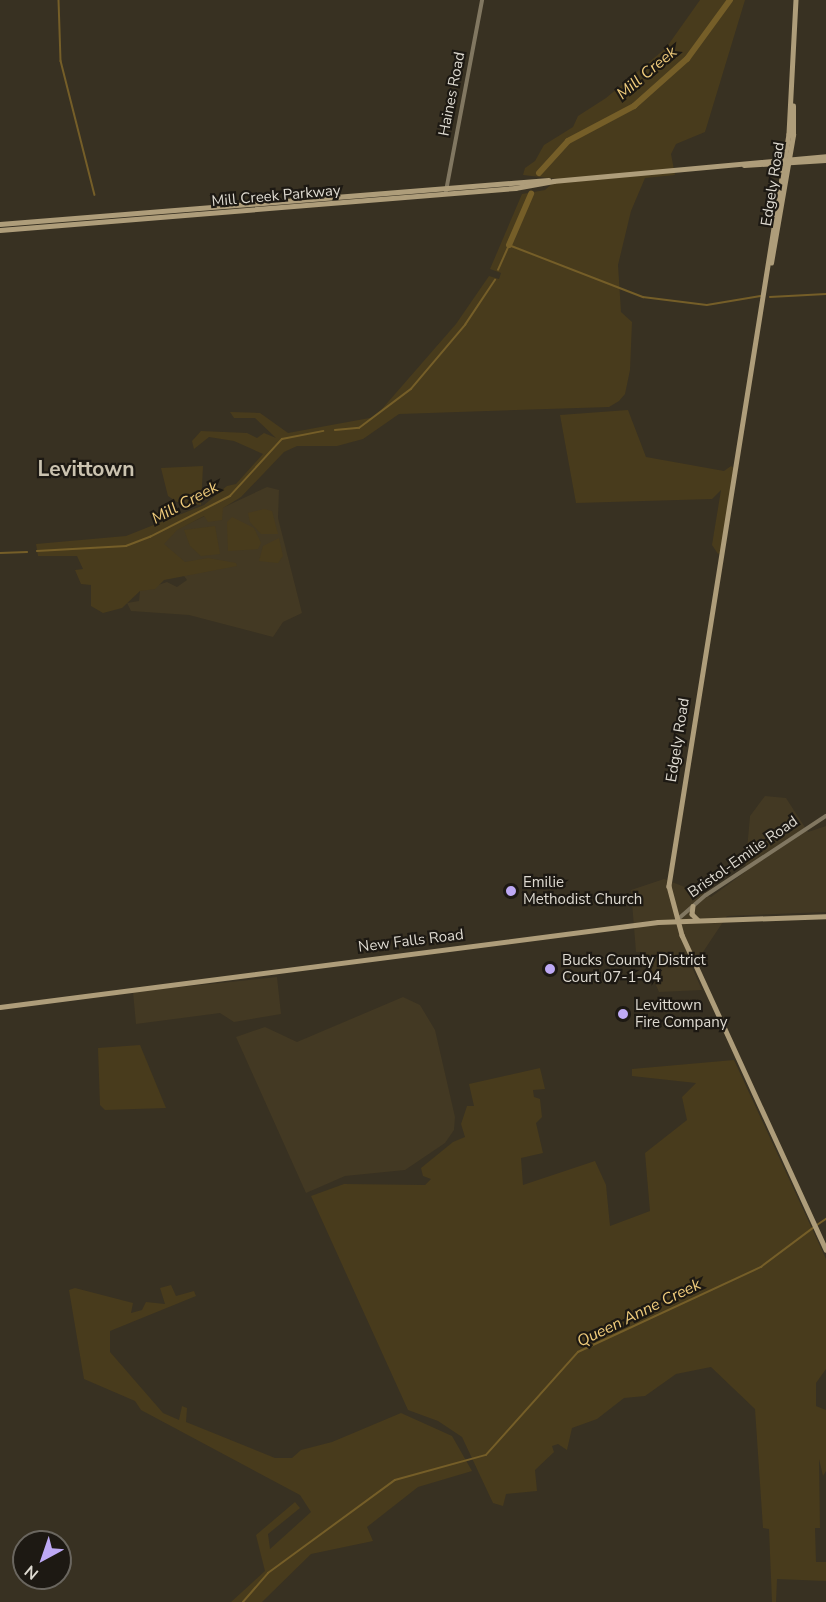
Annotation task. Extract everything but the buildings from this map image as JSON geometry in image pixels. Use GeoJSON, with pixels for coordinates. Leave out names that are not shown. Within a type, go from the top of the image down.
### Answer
{"type":"FeatureCollection","features":[{"type":"Feature","properties":{"kind":"main road","name":"Edgely Road"},"geometry":{"type":"LineString","coordinates":[[796,0],[793,105],[786,162],[674,842],[669,892],[676,921],[826,1250]]}},
{"type":"Feature","properties":{"kind":"main road","name":"Mill Creek Parkway"},"geometry":{"type":"LineString","coordinates":[[0,230],[446,193],[553,181],[826,158]]}},
{"type":"Feature","properties":{"kind":"main road","name":"Mill Creek Parkway"},"geometry":{"type":"LineString","coordinates":[[0,224],[447,186],[553,181]]}},
{"type":"Feature","properties":{"kind":"main road"},"geometry":{"type":"LineString","coordinates":[[693,906],[692,914],[698,920]]}},
{"type":"Feature","properties":{"kind":"main road","name":"New Falls Road"},"geometry":{"type":"LineString","coordinates":[[0,1007],[676,921],[826,916]]}},
{"type":"Feature","properties":{"kind":"street","name":"Haines Road"},"geometry":{"type":"LineString","coordinates":[[446,193],[482,0]]}},
{"type":"Feature","properties":{"kind":"street","name":"Bristol-Emilie Road"},"geometry":{"type":"LineString","coordinates":[[676,921],[693,906],[826,816]]}},
{"type":"Feature","properties":{"kind":"shaded area"},"geometry":{"type":"Polygon","coordinates":[[[700,0],[745,0],[705,132],[676,144],[671,154],[675,175],[645,178],[631,211],[618,265],[621,312],[632,322],[630,370],[625,394],[619,401],[609,407],[399,414],[363,439],[337,446],[297,446],[284,452],[241,497],[223,508],[222,520],[208,522],[204,516],[177,530],[164,544],[185,562],[208,558],[236,563],[237,566],[164,580],[155,589],[140,591],[122,608],[103,613],[91,606],[91,585],[81,584],[75,570],[83,569],[77,556],[38,556],[36,544],[126,536],[204,505],[227,486],[236,484],[263,454],[234,441],[209,437],[194,449],[192,441],[201,431],[247,433],[257,438],[264,433],[276,438],[255,418],[234,418],[230,412],[260,413],[288,433],[375,417],[456,324],[489,276],[499,279],[501,273],[490,269],[522,194],[545,190],[557,179],[523,175],[525,168],[535,161],[544,145],[573,127],[578,116],[606,98],[666,48],[700,0]]]}},
{"type":"Feature","properties":{"kind":"shaded area"},"geometry":{"type":"Polygon","coordinates":[[[628,410],[646,457],[724,471],[731,466],[735,469],[721,552],[718,554],[712,545],[721,490],[712,499],[576,503],[560,415],[628,410]]]}},
{"type":"Feature","properties":{"kind":"shaded area"},"geometry":{"type":"Polygon","coordinates":[[[203,466],[201,505],[177,502],[168,496],[161,468],[203,466]]]}},
{"type":"Feature","properties":{"kind":"shaded area"},"geometry":{"type":"Polygon","coordinates":[[[267,487],[279,490],[278,518],[302,613],[283,622],[273,637],[189,615],[131,611],[127,603],[139,601],[140,591],[167,582],[177,587],[187,580],[156,539],[267,487]]]}},
{"type":"Feature","properties":{"kind":"shaded area"},"geometry":{"type":"Polygon","coordinates":[[[264,509],[272,511],[278,534],[261,534],[250,522],[248,513],[264,509]]]}},
{"type":"Feature","properties":{"kind":"shaded area"},"geometry":{"type":"Polygon","coordinates":[[[232,517],[254,528],[261,543],[258,549],[228,551],[227,522],[232,517]]]}},
{"type":"Feature","properties":{"kind":"shaded area"},"geometry":{"type":"Polygon","coordinates":[[[215,526],[220,554],[201,556],[190,546],[184,530],[215,526]]]}},
{"type":"Feature","properties":{"kind":"shaded area"},"geometry":{"type":"Polygon","coordinates":[[[279,538],[283,556],[278,563],[259,561],[263,546],[279,538]]]}},
{"type":"Feature","properties":{"kind":"shaded area"},"geometry":{"type":"Polygon","coordinates":[[[765,796],[786,798],[808,832],[826,826],[826,912],[727,916],[699,958],[690,963],[702,990],[659,992],[641,952],[636,952],[631,890],[664,879],[711,897],[745,872],[750,816],[765,796]]]}},
{"type":"Feature","properties":{"kind":"shaded area"},"geometry":{"type":"Polygon","coordinates":[[[277,977],[281,1014],[234,1022],[220,1013],[136,1024],[133,992],[277,977]]]}},
{"type":"Feature","properties":{"kind":"shaded area"},"geometry":{"type":"Polygon","coordinates":[[[403,997],[420,1005],[435,1030],[455,1117],[454,1130],[445,1143],[405,1170],[345,1176],[306,1193],[236,1037],[265,1027],[297,1042],[403,997]]]}},
{"type":"Feature","properties":{"kind":"shaded area"},"geometry":{"type":"Polygon","coordinates":[[[140,1045],[166,1108],[105,1110],[100,1105],[98,1048],[140,1045]]]}},
{"type":"Feature","properties":{"kind":"shaded area"},"geometry":{"type":"Polygon","coordinates":[[[734,1060],[826,1259],[826,1369],[816,1383],[816,1406],[826,1410],[826,1471],[823,1476],[819,1459],[820,1528],[815,1528],[816,1562],[826,1562],[826,1581],[777,1579],[776,1602],[772,1602],[769,1529],[763,1528],[755,1409],[711,1367],[676,1374],[645,1396],[624,1398],[597,1419],[572,1428],[567,1450],[558,1444],[552,1446],[554,1452],[535,1470],[537,1491],[506,1494],[503,1506],[493,1503],[462,1437],[438,1421],[408,1410],[311,1196],[344,1184],[425,1185],[431,1179],[423,1176],[421,1168],[453,1142],[465,1137],[461,1124],[467,1106],[474,1106],[469,1084],[540,1068],[545,1089],[533,1090],[534,1097],[540,1099],[542,1117],[536,1123],[543,1153],[521,1158],[523,1185],[595,1161],[606,1185],[610,1226],[650,1211],[645,1153],[687,1120],[682,1097],[696,1083],[632,1076],[632,1069],[734,1060]]]}},
{"type":"Feature","properties":{"kind":"shaded area"},"geometry":{"type":"Polygon","coordinates":[[[171,1285],[176,1296],[194,1291],[196,1296],[110,1331],[110,1352],[163,1413],[179,1420],[182,1406],[187,1408],[186,1422],[275,1458],[292,1458],[301,1450],[332,1442],[401,1413],[452,1436],[472,1471],[418,1487],[367,1527],[373,1541],[311,1554],[262,1602],[231,1602],[265,1571],[256,1535],[295,1502],[300,1508],[268,1534],[270,1549],[311,1512],[300,1495],[141,1410],[135,1401],[84,1379],[69,1290],[75,1288],[133,1303],[131,1313],[142,1310],[146,1302],[165,1304],[160,1288],[171,1285]]]}},
{"type":"Feature","properties":{"kind":"waterway"},"geometry":{"type":"LineString","coordinates":[[59,0],[61,61],[95,195]]}},
{"type":"Feature","properties":{"kind":"waterway","name":"Mill Creek"},"geometry":{"type":"LineString","coordinates":[[539,173],[568,141],[634,106],[687,59],[730,0]]}},
{"type":"Feature","properties":{"kind":"waterway","name":"Mill Creek"},"geometry":{"type":"LineString","coordinates":[[509,245],[531,194]]}},
{"type":"Feature","properties":{"kind":"waterway"},"geometry":{"type":"LineString","coordinates":[[498,270],[509,245],[643,297],[707,305],[760,296]]}},
{"type":"Feature","properties":{"kind":"waterway","name":"Mill Creek"},"geometry":{"type":"LineString","coordinates":[[335,430],[359,428],[411,389],[465,325],[495,280]]}},
{"type":"Feature","properties":{"kind":"waterway"},"geometry":{"type":"LineString","coordinates":[[770,297],[826,294]]}},
{"type":"Feature","properties":{"kind":"waterway","name":"Mill Creek"},"geometry":{"type":"LineString","coordinates":[[37,551],[126,546],[150,537],[230,496],[282,439],[323,431]]}},
{"type":"Feature","properties":{"kind":"waterway","name":"Mill Creek"},"geometry":{"type":"LineString","coordinates":[[0,553],[27,552]]}},
{"type":"Feature","properties":{"kind":"waterway","name":"Queen Anne Creek"},"geometry":{"type":"LineString","coordinates":[[817,1225],[826,1219]]}},
{"type":"Feature","properties":{"kind":"waterway","name":"Queen Anne Creek"},"geometry":{"type":"LineString","coordinates":[[243,1602],[268,1573],[395,1480],[486,1455],[578,1352],[761,1267],[813,1228]]}},
{"type":"Feature","properties":{"kind":"place","name":"Emilie Methodist Church"},"geometry":{"type":"Point","coordinates":[511,891]}},
{"type":"Feature","properties":{"kind":"place","name":"Bucks County District Court 07-1-04"},"geometry":{"type":"Point","coordinates":[550,969]}},
{"type":"Feature","properties":{"kind":"place","name":"Levittown Fire Company"},"geometry":{"type":"Point","coordinates":[623,1014]}},
{"type":"Feature","properties":{"kind":"district","name":"Levittown"},"geometry":{"type":"Point","coordinates":[86,469]}}]}
